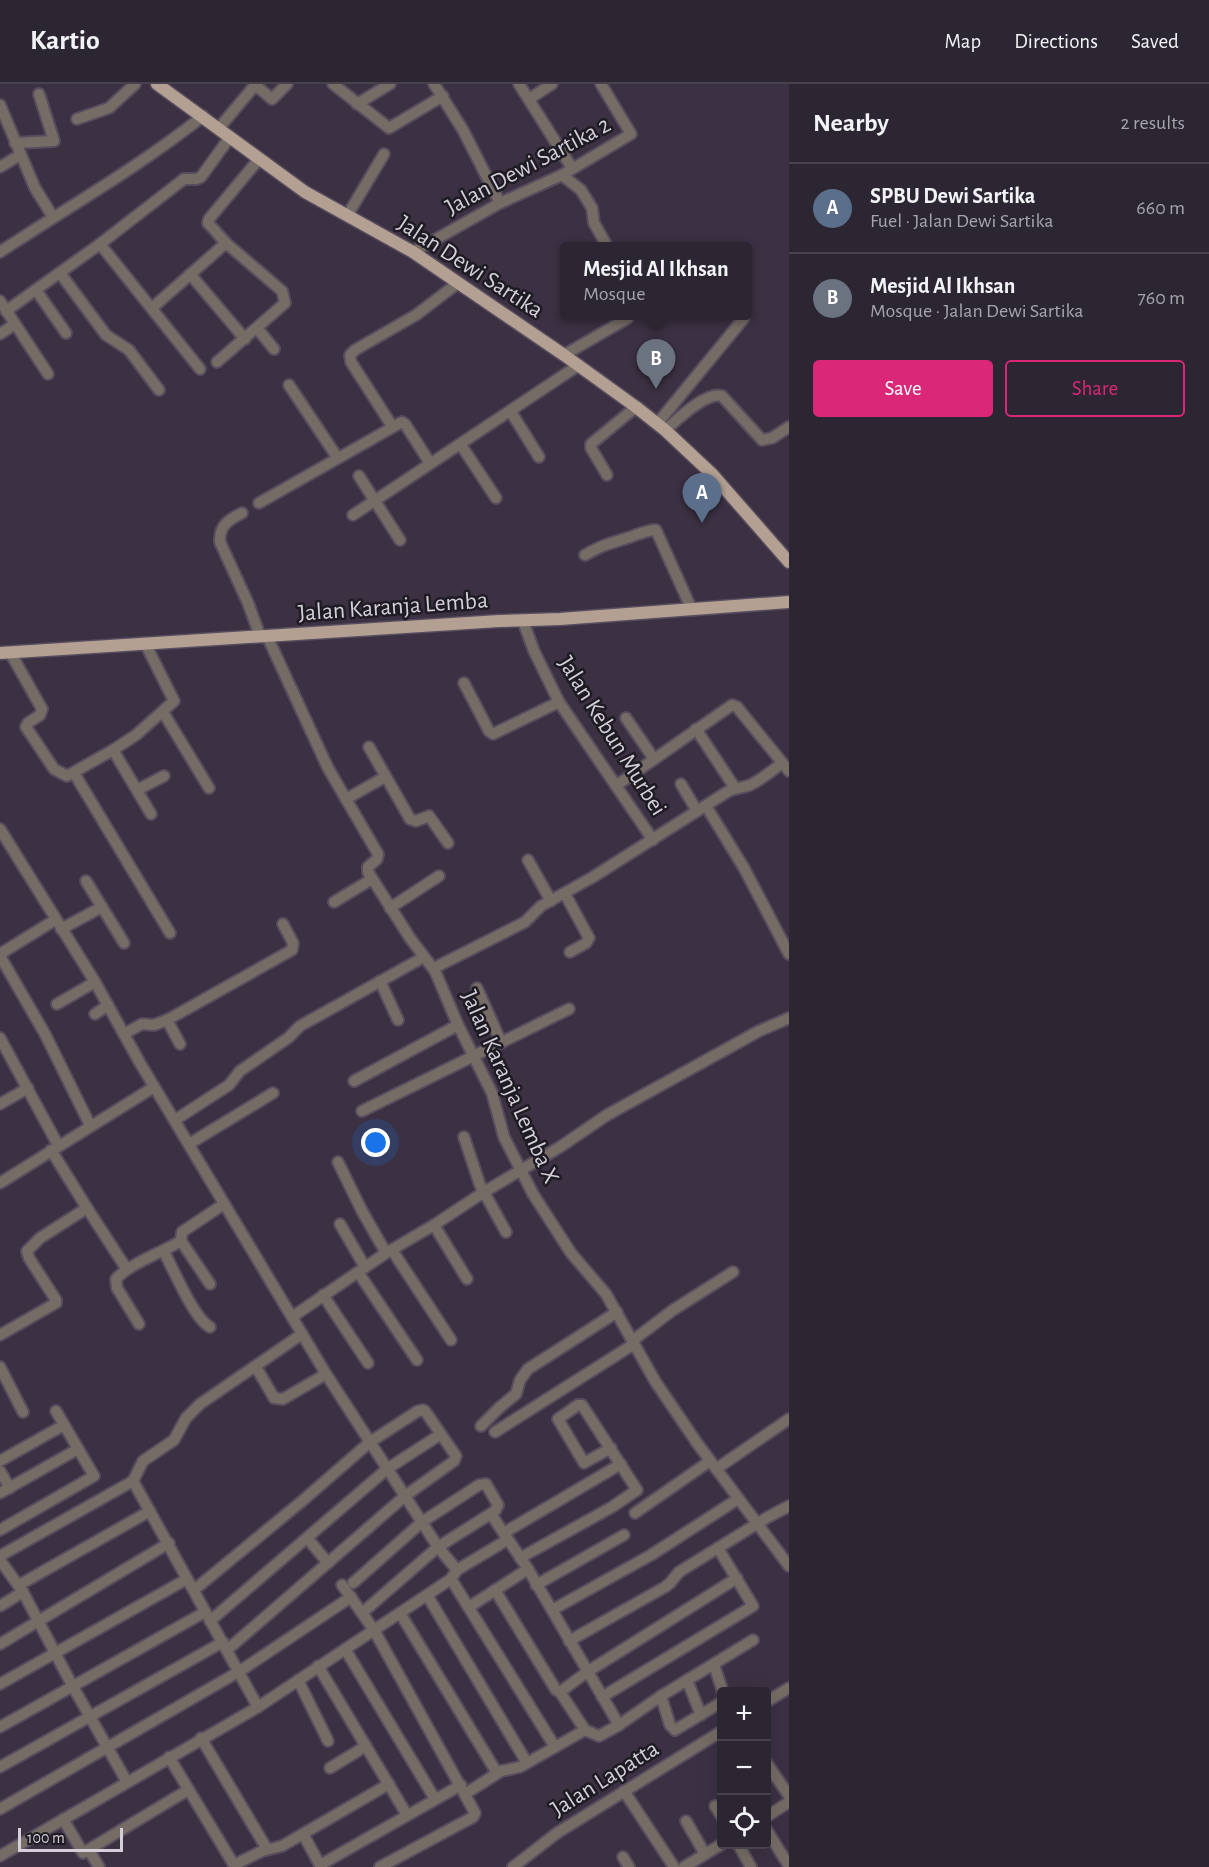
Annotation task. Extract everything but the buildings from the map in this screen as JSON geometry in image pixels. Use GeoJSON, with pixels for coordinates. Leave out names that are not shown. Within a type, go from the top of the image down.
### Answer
{"type":"FeatureCollection","features":[{"type":"Feature","properties":{"kind":"main road","name":"Jalan Dewi Sartika"},"geometry":{"type":"LineString","coordinates":[[157,84],[304,192],[413,252],[579,365],[636,407],[720,482],[789,562]]}},
{"type":"Feature","properties":{"kind":"main road","name":"Jalan Karanja Lemba"},"geometry":{"type":"LineString","coordinates":[[5,652],[489,621],[523,621],[789,602]]}},
{"type":"Feature","properties":{"kind":"street"},"geometry":{"type":"LineString","coordinates":[[77,119],[109,108],[135,84]]}},
{"type":"Feature","properties":{"kind":"street"},"geometry":{"type":"LineString","coordinates":[[219,128],[255,84],[272,99],[287,84]]}},
{"type":"Feature","properties":{"kind":"street"},"geometry":{"type":"LineString","coordinates":[[333,84],[386,128],[390,128],[443,96]]}},
{"type":"Feature","properties":{"kind":"street"},"geometry":{"type":"LineString","coordinates":[[357,104],[390,84]]}},
{"type":"Feature","properties":{"kind":"street"},"geometry":{"type":"LineString","coordinates":[[434,84],[463,130],[500,203]]}},
{"type":"Feature","properties":{"kind":"street"},"geometry":{"type":"LineString","coordinates":[[519,84],[572,168]]}},
{"type":"Feature","properties":{"kind":"street"},"geometry":{"type":"LineString","coordinates":[[529,99],[552,84]]}},
{"type":"Feature","properties":{"kind":"street","name":"Jalan Dewi Sartika 2"},"geometry":{"type":"LineString","coordinates":[[413,252],[500,203],[562,175],[631,134],[602,84]]}},
{"type":"Feature","properties":{"kind":"street"},"geometry":{"type":"LineString","coordinates":[[15,143],[54,141],[39,94]]}},
{"type":"Feature","properties":{"kind":"street"},"geometry":{"type":"LineString","coordinates":[[0,105],[35,188],[52,217]]}},
{"type":"Feature","properties":{"kind":"street"},"geometry":{"type":"LineString","coordinates":[[0,252],[168,144],[203,116]]}},
{"type":"Feature","properties":{"kind":"street"},"geometry":{"type":"LineString","coordinates":[[6,311],[100,244],[184,179],[201,177],[230,137]]}},
{"type":"Feature","properties":{"kind":"street"},"geometry":{"type":"LineString","coordinates":[[347,216],[384,154]]}},
{"type":"Feature","properties":{"kind":"street"},"geometry":{"type":"LineString","coordinates":[[0,167],[20,155]]}},
{"type":"Feature","properties":{"kind":"street"},"geometry":{"type":"LineString","coordinates":[[217,362],[284,304],[285,297],[282,291],[226,243],[209,226],[208,222],[259,159]]}},
{"type":"Feature","properties":{"kind":"street"},"geometry":{"type":"LineString","coordinates":[[562,175],[581,190],[592,208],[594,223],[606,242]]}},
{"type":"Feature","properties":{"kind":"street"},"geometry":{"type":"LineString","coordinates":[[152,308],[226,243]]}},
{"type":"Feature","properties":{"kind":"street"},"geometry":{"type":"LineString","coordinates":[[100,244],[200,369]]}},
{"type":"Feature","properties":{"kind":"street"},"geometry":{"type":"LineString","coordinates":[[60,273],[106,335],[129,350],[159,390]]}},
{"type":"Feature","properties":{"kind":"street"},"geometry":{"type":"LineString","coordinates":[[190,274],[245,339]]}},
{"type":"Feature","properties":{"kind":"street"},"geometry":{"type":"LineString","coordinates":[[392,426],[351,362],[350,355],[416,315],[458,283]]}},
{"type":"Feature","properties":{"kind":"street"},"geometry":{"type":"LineString","coordinates":[[36,290],[66,333]]}},
{"type":"Feature","properties":{"kind":"street"},"geometry":{"type":"LineString","coordinates":[[0,301],[48,374]]}},
{"type":"Feature","properties":{"kind":"street"},"geometry":{"type":"LineString","coordinates":[[564,355],[625,320]]}},
{"type":"Feature","properties":{"kind":"street"},"geometry":{"type":"LineString","coordinates":[[661,427],[742,320]]}},
{"type":"Feature","properties":{"kind":"street"},"geometry":{"type":"LineString","coordinates":[[0,334],[15,324]]}},
{"type":"Feature","properties":{"kind":"street"},"geometry":{"type":"LineString","coordinates":[[257,328],[274,349]]}},
{"type":"Feature","properties":{"kind":"street"},"geometry":{"type":"LineString","coordinates":[[352,515],[579,365]]}},
{"type":"Feature","properties":{"kind":"street"},"geometry":{"type":"LineString","coordinates":[[289,385],[337,457]]}},
{"type":"Feature","properties":{"kind":"street"},"geometry":{"type":"LineString","coordinates":[[661,427],[704,399],[715,395],[722,396],[762,440],[772,438],[789,427]]}},
{"type":"Feature","properties":{"kind":"street"},"geometry":{"type":"LineString","coordinates":[[607,475],[591,448],[591,444],[636,407]]}},
{"type":"Feature","properties":{"kind":"street"},"geometry":{"type":"LineString","coordinates":[[511,412],[539,457]]}},
{"type":"Feature","properties":{"kind":"street"},"geometry":{"type":"LineString","coordinates":[[259,503],[392,426],[404,422],[430,463]]}},
{"type":"Feature","properties":{"kind":"street"},"geometry":{"type":"LineString","coordinates":[[460,445],[496,498]]}},
{"type":"Feature","properties":{"kind":"street"},"geometry":{"type":"LineString","coordinates":[[359,476],[400,540]]}},
{"type":"Feature","properties":{"kind":"street"},"geometry":{"type":"LineString","coordinates":[[242,513],[223,526],[219,539],[220,546],[328,768],[378,854],[377,860],[367,868],[372,879],[334,902]]}},
{"type":"Feature","properties":{"kind":"street"},"geometry":{"type":"LineString","coordinates":[[585,555],[608,543],[644,531],[656,530],[692,610]]}},
{"type":"Feature","properties":{"kind":"street","name":"Jalan Kebun Murbei"},"geometry":{"type":"LineString","coordinates":[[523,621],[534,651],[559,702],[652,840]]}},
{"type":"Feature","properties":{"kind":"street"},"geometry":{"type":"LineString","coordinates":[[5,652],[42,709],[40,715],[26,724],[28,731],[55,771],[66,776],[113,750],[139,732],[172,703],[174,699],[145,644]]}},
{"type":"Feature","properties":{"kind":"street"},"geometry":{"type":"LineString","coordinates":[[464,683],[489,731],[493,734],[559,702]]}},
{"type":"Feature","properties":{"kind":"street"},"geometry":{"type":"LineString","coordinates":[[434,968],[525,922],[541,906],[565,894],[735,788],[748,786],[786,767],[735,706],[729,706],[617,785]]}},
{"type":"Feature","properties":{"kind":"street"},"geometry":{"type":"LineString","coordinates":[[163,712],[209,788]]}},
{"type":"Feature","properties":{"kind":"street"},"geometry":{"type":"LineString","coordinates":[[626,718],[654,759]]}},
{"type":"Feature","properties":{"kind":"street"},"geometry":{"type":"LineString","coordinates":[[696,729],[735,788]]}},
{"type":"Feature","properties":{"kind":"street"},"geometry":{"type":"LineString","coordinates":[[369,747],[410,819],[416,821],[427,815],[430,816],[447,843]]}},
{"type":"Feature","properties":{"kind":"street"},"geometry":{"type":"LineString","coordinates":[[113,750],[151,814]]}},
{"type":"Feature","properties":{"kind":"street"},"geometry":{"type":"LineString","coordinates":[[74,773],[171,933]]}},
{"type":"Feature","properties":{"kind":"street"},"geometry":{"type":"LineString","coordinates":[[137,790],[164,776]]}},
{"type":"Feature","properties":{"kind":"street"},"geometry":{"type":"LineString","coordinates":[[346,799],[385,777]]}},
{"type":"Feature","properties":{"kind":"street"},"geometry":{"type":"LineString","coordinates":[[681,784],[744,868],[789,954]]}},
{"type":"Feature","properties":{"kind":"street"},"geometry":{"type":"LineString","coordinates":[[0,829],[95,982],[154,1087],[326,1374],[438,1547],[454,1574],[469,1607],[555,1747]]}},
{"type":"Feature","properties":{"kind":"street"},"geometry":{"type":"LineString","coordinates":[[528,860],[551,901]]}},
{"type":"Feature","properties":{"kind":"street"},"geometry":{"type":"LineString","coordinates":[[390,908],[439,876]]}},
{"type":"Feature","properties":{"kind":"street","name":"Jalan Karanja Lemba X"},"geometry":{"type":"LineString","coordinates":[[372,879],[424,957],[434,968],[458,1025],[492,1093],[499,1126],[520,1170],[571,1253],[597,1282],[617,1312],[655,1381],[713,1465],[789,1566]]}},
{"type":"Feature","properties":{"kind":"street"},"geometry":{"type":"LineString","coordinates":[[86,881],[124,943]]}},
{"type":"Feature","properties":{"kind":"street"},"geometry":{"type":"LineString","coordinates":[[565,894],[589,938],[586,943],[570,952]]}},
{"type":"Feature","properties":{"kind":"street"},"geometry":{"type":"LineString","coordinates":[[90,1125],[45,1034],[0,955],[58,925],[102,907]]}},
{"type":"Feature","properties":{"kind":"street"},"geometry":{"type":"LineString","coordinates":[[124,1034],[142,1024],[154,1025],[167,1020],[292,950],[293,943],[283,924]]}},
{"type":"Feature","properties":{"kind":"street"},"geometry":{"type":"LineString","coordinates":[[175,1120],[228,1085],[240,1071],[288,1038],[300,1026],[424,957]]}},
{"type":"Feature","properties":{"kind":"street"},"geometry":{"type":"LineString","coordinates":[[380,981],[398,1020]]}},
{"type":"Feature","properties":{"kind":"street"},"geometry":{"type":"LineString","coordinates":[[57,1004],[95,982]]}},
{"type":"Feature","properties":{"kind":"street"},"geometry":{"type":"LineString","coordinates":[[477,988],[501,1042]]}},
{"type":"Feature","properties":{"kind":"street"},"geometry":{"type":"LineString","coordinates":[[96,1014],[108,1005]]}},
{"type":"Feature","properties":{"kind":"street"},"geometry":{"type":"LineString","coordinates":[[362,1111],[569,1009]]}},
{"type":"Feature","properties":{"kind":"street"},"geometry":{"type":"LineString","coordinates":[[292,1317],[389,1252],[657,1086],[759,1031],[789,1018]]}},
{"type":"Feature","properties":{"kind":"street"},"geometry":{"type":"LineString","coordinates":[[167,1020],[180,1044]]}},
{"type":"Feature","properties":{"kind":"street"},"geometry":{"type":"LineString","coordinates":[[354,1081],[458,1025]]}},
{"type":"Feature","properties":{"kind":"street"},"geometry":{"type":"LineString","coordinates":[[0,1038],[28,1088],[55,1148],[87,1208],[124,1264],[129,1268]]}},
{"type":"Feature","properties":{"kind":"street"},"geometry":{"type":"LineString","coordinates":[[0,1183],[154,1087]]}},
{"type":"Feature","properties":{"kind":"street"},"geometry":{"type":"LineString","coordinates":[[0,1104],[28,1088]]}},
{"type":"Feature","properties":{"kind":"street"},"geometry":{"type":"LineString","coordinates":[[189,1144],[273,1093]]}},
{"type":"Feature","properties":{"kind":"street"},"geometry":{"type":"LineString","coordinates":[[464,1137],[484,1192],[506,1232]]}},
{"type":"Feature","properties":{"kind":"street"},"geometry":{"type":"LineString","coordinates":[[338,1162],[389,1252],[451,1340]]}},
{"type":"Feature","properties":{"kind":"street"},"geometry":{"type":"LineString","coordinates":[[210,1284],[182,1241],[182,1232],[224,1204]]}},
{"type":"Feature","properties":{"kind":"street"},"geometry":{"type":"LineString","coordinates":[[0,1335],[56,1303],[29,1258],[28,1249],[40,1238],[87,1208]]}},
{"type":"Feature","properties":{"kind":"street"},"geometry":{"type":"LineString","coordinates":[[340,1224],[362,1270],[417,1360]]}},
{"type":"Feature","properties":{"kind":"street"},"geometry":{"type":"LineString","coordinates":[[434,1225],[467,1279]]}},
{"type":"Feature","properties":{"kind":"street"},"geometry":{"type":"LineString","coordinates":[[139,1324],[115,1282],[120,1274],[129,1268],[182,1241]]}},
{"type":"Feature","properties":{"kind":"street"},"geometry":{"type":"LineString","coordinates":[[164,1252],[198,1315],[210,1327]]}},
{"type":"Feature","properties":{"kind":"street"},"geometry":{"type":"LineString","coordinates":[[495,1431],[633,1342],[673,1310],[733,1272]]}},
{"type":"Feature","properties":{"kind":"street"},"geometry":{"type":"LineString","coordinates":[[323,1296],[368,1363]]}},
{"type":"Feature","properties":{"kind":"street"},"geometry":{"type":"LineString","coordinates":[[482,1426],[516,1394],[520,1380],[528,1369],[617,1312]]}},
{"type":"Feature","properties":{"kind":"street"},"geometry":{"type":"LineString","coordinates":[[127,1782],[37,1622],[21,1589],[0,1560],[133,1481],[143,1461],[174,1440],[186,1418],[200,1404],[302,1334]]}},
{"type":"Feature","properties":{"kind":"street"},"geometry":{"type":"LineString","coordinates":[[256,1366],[274,1398],[278,1400],[283,1400],[326,1374]]}},
{"type":"Feature","properties":{"kind":"street"},"geometry":{"type":"LineString","coordinates":[[0,1367],[23,1412]]}},
{"type":"Feature","properties":{"kind":"street"},"geometry":{"type":"LineString","coordinates":[[520,1558],[635,1493],[637,1489],[611,1448],[582,1405],[578,1405],[558,1419],[584,1463],[611,1448]]}},
{"type":"Feature","properties":{"kind":"street"},"geometry":{"type":"LineString","coordinates":[[0,1767],[225,1646],[328,1563],[405,1496],[456,1459],[456,1456],[425,1411],[422,1410],[370,1442],[302,1502],[194,1590]]}},
{"type":"Feature","properties":{"kind":"street"},"geometry":{"type":"LineString","coordinates":[[0,1530],[94,1476],[56,1411]]}},
{"type":"Feature","properties":{"kind":"street"},"geometry":{"type":"LineString","coordinates":[[635,1514],[789,1419]]}},
{"type":"Feature","properties":{"kind":"street"},"geometry":{"type":"LineString","coordinates":[[0,1461],[64,1425]]}},
{"type":"Feature","properties":{"kind":"street"},"geometry":{"type":"LineString","coordinates":[[0,1727],[72,1685],[208,1616],[308,1539],[387,1469],[441,1434]]}},
{"type":"Feature","properties":{"kind":"street"},"geometry":{"type":"LineString","coordinates":[[0,1471],[5,1491],[78,1449]]}},
{"type":"Feature","properties":{"kind":"street"},"geometry":{"type":"LineString","coordinates":[[0,1856],[258,1707],[427,1595],[506,1538],[507,1531],[621,1464]]}},
{"type":"Feature","properties":{"kind":"street"},"geometry":{"type":"LineString","coordinates":[[133,1481],[258,1707]]}},
{"type":"Feature","properties":{"kind":"street"},"geometry":{"type":"LineString","coordinates":[[362,1613],[438,1547],[491,1514],[498,1506],[486,1484],[482,1484],[422,1522],[347,1584],[351,1597],[362,1613],[374,1630],[475,1812],[473,1817],[380,1867]]}},
{"type":"Feature","properties":{"kind":"street"},"geometry":{"type":"LineString","coordinates":[[552,1610],[651,1555],[738,1499]]}},
{"type":"Feature","properties":{"kind":"street"},"geometry":{"type":"LineString","coordinates":[[569,1641],[665,1587],[679,1572],[757,1523],[789,1506]]}},
{"type":"Feature","properties":{"kind":"street"},"geometry":{"type":"LineString","coordinates":[[0,1606],[21,1589],[150,1511]]}},
{"type":"Feature","properties":{"kind":"street"},"geometry":{"type":"LineString","coordinates":[[491,1514],[528,1569],[619,1725]]}},
{"type":"Feature","properties":{"kind":"street"},"geometry":{"type":"LineString","coordinates":[[536,1585],[624,1535]]}},
{"type":"Feature","properties":{"kind":"street"},"geometry":{"type":"LineString","coordinates":[[308,1539],[328,1563]]}},
{"type":"Feature","properties":{"kind":"street"},"geometry":{"type":"LineString","coordinates":[[0,1644],[169,1544]]}},
{"type":"Feature","properties":{"kind":"street"},"geometry":{"type":"LineString","coordinates":[[602,1697],[754,1605],[718,1548]]}},
{"type":"Feature","properties":{"kind":"street"},"geometry":{"type":"LineString","coordinates":[[469,1607],[528,1569]]}},
{"type":"Feature","properties":{"kind":"street"},"geometry":{"type":"LineString","coordinates":[[560,1692],[587,1672],[737,1578]]}},
{"type":"Feature","properties":{"kind":"street"},"geometry":{"type":"LineString","coordinates":[[0,1684],[187,1579]]}},
{"type":"Feature","properties":{"kind":"street"},"geometry":{"type":"LineString","coordinates":[[495,1590],[556,1690],[560,1692],[585,1730],[599,1736],[753,1640]]}},
{"type":"Feature","properties":{"kind":"street"},"geometry":{"type":"LineString","coordinates":[[427,1595],[527,1763]]}},
{"type":"Feature","properties":{"kind":"street"},"geometry":{"type":"LineString","coordinates":[[0,1809],[240,1671],[351,1597]]}},
{"type":"Feature","properties":{"kind":"street"},"geometry":{"type":"LineString","coordinates":[[400,1613],[497,1773]]}},
{"type":"Feature","properties":{"kind":"street"},"geometry":{"type":"LineString","coordinates":[[345,1649],[435,1799]]}},
{"type":"Feature","properties":{"kind":"street"},"geometry":{"type":"LineString","coordinates":[[714,1665],[721,1687]]}},
{"type":"Feature","properties":{"kind":"street"},"geometry":{"type":"LineString","coordinates":[[318,1666],[407,1815]]}},
{"type":"Feature","properties":{"kind":"street"},"geometry":{"type":"LineString","coordinates":[[298,1680],[328,1741]]}},
{"type":"Feature","properties":{"kind":"street"},"geometry":{"type":"LineString","coordinates":[[687,1680],[700,1715]]}},
{"type":"Feature","properties":{"kind":"street"},"geometry":{"type":"LineString","coordinates":[[771,1699],[789,1688]]}},
{"type":"Feature","properties":{"kind":"street"},"geometry":{"type":"LineString","coordinates":[[661,1696],[670,1725],[674,1729],[717,1705]]}},
{"type":"Feature","properties":{"kind":"street"},"geometry":{"type":"LineString","coordinates":[[303,1834],[320,1866],[435,1799],[463,1790],[497,1773],[516,1769],[585,1730]]}},
{"type":"Feature","properties":{"kind":"street","name":"Jalan Lapatta"},"geometry":{"type":"LineString","coordinates":[[513,1867],[557,1833],[717,1734]]}},
{"type":"Feature","properties":{"kind":"street"},"geometry":{"type":"LineString","coordinates":[[201,1738],[267,1849]]}},
{"type":"Feature","properties":{"kind":"street"},"geometry":{"type":"LineString","coordinates":[[330,1767],[366,1746]]}},
{"type":"Feature","properties":{"kind":"street"},"geometry":{"type":"LineString","coordinates":[[169,1758],[234,1865],[267,1849],[282,1846],[389,1784]]}},
{"type":"Feature","properties":{"kind":"street"},"geometry":{"type":"LineString","coordinates":[[771,1769],[789,1796]]}},
{"type":"Feature","properties":{"kind":"street"},"geometry":{"type":"LineString","coordinates":[[63,1819],[82,1853],[189,1790]]}},
{"type":"Feature","properties":{"kind":"street"},"geometry":{"type":"LineString","coordinates":[[624,1791],[674,1867]]}},
{"type":"Feature","properties":{"kind":"street"},"geometry":{"type":"LineString","coordinates":[[771,1814],[789,1802]]}},
{"type":"Feature","properties":{"kind":"street"},"geometry":{"type":"LineString","coordinates":[[686,1821],[705,1854]]}},
{"type":"Feature","properties":{"kind":"street"},"geometry":{"type":"LineString","coordinates":[[771,1837],[789,1866]]}},
{"type":"Feature","properties":{"kind":"street"},"geometry":{"type":"LineString","coordinates":[[684,1867],[717,1848]]}},
{"type":"Feature","properties":{"kind":"street"},"geometry":{"type":"LineString","coordinates":[[740,1849],[751,1867]]}},
{"type":"Feature","properties":{"kind":"street"},"geometry":{"type":"LineString","coordinates":[[89,1850],[99,1867]]}},
{"type":"Feature","properties":{"kind":"place","name":"Mesjid Al Ikhsan"},"geometry":{"type":"Point","coordinates":[656,389]}},
{"type":"Feature","properties":{"kind":"place","name":"SPBU Dewi Sartika"},"geometry":{"type":"Point","coordinates":[702,523]}}]}
